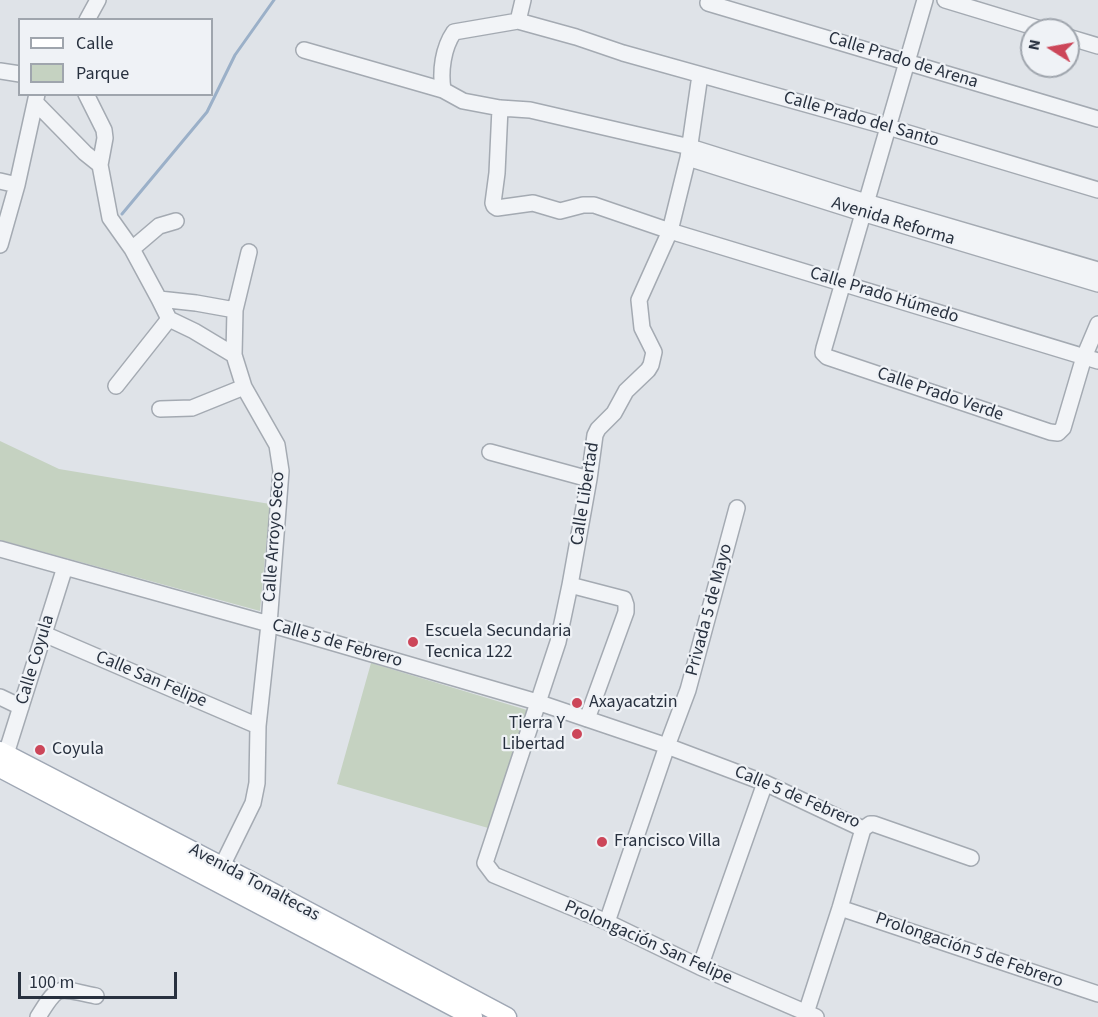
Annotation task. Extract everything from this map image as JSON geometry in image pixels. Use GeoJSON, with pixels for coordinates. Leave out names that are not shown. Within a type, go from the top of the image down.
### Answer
{"type":"FeatureCollection","features":[{"type":"Feature","properties":{"kind":"main road","name":"Avenida Tonaltecas"},"geometry":{"type":"LineString","coordinates":[[1,762],[222,866],[507,1017]]}},
{"type":"Feature","properties":{"kind":"main road","name":"Avenida Tonaltecas"},"geometry":{"type":"LineString","coordinates":[[1,762],[473,1017]]}},
{"type":"Feature","properties":{"kind":"street"},"geometry":{"type":"LineString","coordinates":[[88,18],[98,0]]}},
{"type":"Feature","properties":{"kind":"street"},"geometry":{"type":"LineString","coordinates":[[443,90],[441,76],[443,62],[450,37],[454,32],[518,21],[524,0]]}},
{"type":"Feature","properties":{"kind":"street"},"geometry":{"type":"LineString","coordinates":[[842,283],[925,0]]}},
{"type":"Feature","properties":{"kind":"street"},"geometry":{"type":"LineString","coordinates":[[945,0],[1020,23]]}},
{"type":"Feature","properties":{"kind":"street","name":"Calle Prado de Arena"},"geometry":{"type":"LineString","coordinates":[[708,3],[1098,119]]}},
{"type":"Feature","properties":{"kind":"street","name":"Calle Prado del Santo"},"geometry":{"type":"LineString","coordinates":[[518,21],[576,37],[623,54],[888,127],[1098,190]]}},
{"type":"Feature","properties":{"kind":"street"},"geometry":{"type":"LineString","coordinates":[[1080,41],[1098,46]]}},
{"type":"Feature","properties":{"kind":"street","name":"Avenida Reforma"},"geometry":{"type":"LineString","coordinates":[[304,50],[443,90],[463,101],[500,108],[530,110],[689,152],[1098,284]]}},
{"type":"Feature","properties":{"kind":"street"},"geometry":{"type":"LineString","coordinates":[[0,71],[18,74]]}},
{"type":"Feature","properties":{"kind":"street"},"geometry":{"type":"LineString","coordinates":[[670,231],[689,152],[700,75]]}},
{"type":"Feature","properties":{"kind":"street"},"geometry":{"type":"LineString","coordinates":[[87,96],[104,130],[105,138],[100,165],[110,218],[132,249],[169,319],[234,355]]}},
{"type":"Feature","properties":{"kind":"street"},"geometry":{"type":"LineString","coordinates":[[36,98],[85,153],[100,165]]}},
{"type":"Feature","properties":{"kind":"street"},"geometry":{"type":"LineString","coordinates":[[0,245],[17,185],[36,98]]}},
{"type":"Feature","properties":{"kind":"street","name":"Calle Prado Húmedo"},"geometry":{"type":"LineString","coordinates":[[500,108],[493,203],[497,208],[532,203],[560,211],[583,205],[594,205],[670,231],[1091,359]]}},
{"type":"Feature","properties":{"kind":"street"},"geometry":{"type":"LineString","coordinates":[[0,181],[17,185]]}},
{"type":"Feature","properties":{"kind":"street","name":"Avenida Reforma"},"geometry":{"type":"LineString","coordinates":[[864,207],[1098,270]]}},
{"type":"Feature","properties":{"kind":"street"},"geometry":{"type":"LineString","coordinates":[[132,249],[159,226],[176,221]]}},
{"type":"Feature","properties":{"kind":"street","name":"Calle Libertad"},"geometry":{"type":"LineString","coordinates":[[485,863],[558,642],[589,479],[592,447],[598,429],[614,413],[626,391],[648,370],[654,352],[642,328],[639,300],[670,231]]}},
{"type":"Feature","properties":{"kind":"street","name":"Calle Arroyo Seco"},"geometry":{"type":"LineString","coordinates":[[222,866],[253,803],[256,792],[258,726],[281,471],[277,445],[244,387],[234,355],[235,310],[249,252]]}},
{"type":"Feature","properties":{"kind":"street","name":"Calle Prado Verde"},"geometry":{"type":"LineString","coordinates":[[842,283],[823,353],[827,357],[1050,432],[1058,433],[1063,428],[1091,359]]}},
{"type":"Feature","properties":{"kind":"street"},"geometry":{"type":"LineString","coordinates":[[159,299],[235,310]]}},
{"type":"Feature","properties":{"kind":"street"},"geometry":{"type":"LineString","coordinates":[[194,331],[196,303]]}},
{"type":"Feature","properties":{"kind":"street"},"geometry":{"type":"LineString","coordinates":[[116,386],[169,319]]}},
{"type":"Feature","properties":{"kind":"street"},"geometry":{"type":"LineString","coordinates":[[1091,359],[1098,324]]}},
{"type":"Feature","properties":{"kind":"street"},"geometry":{"type":"LineString","coordinates":[[160,409],[192,408],[244,387]]}},
{"type":"Feature","properties":{"kind":"street"},"geometry":{"type":"LineString","coordinates":[[490,452],[589,479]]}},
{"type":"Feature","properties":{"kind":"street","name":"Privada 5 de Mayo"},"geometry":{"type":"LineString","coordinates":[[607,922],[688,690],[737,508]]}},
{"type":"Feature","properties":{"kind":"street","name":"Calle 5 de Febrero"},"geometry":{"type":"LineString","coordinates":[[0,549],[537,702],[667,746],[765,783],[863,829],[874,824],[971,858]]}},
{"type":"Feature","properties":{"kind":"street","name":"Calle Coyula"},"geometry":{"type":"LineString","coordinates":[[1,762],[21,707],[65,567]]}},
{"type":"Feature","properties":{"kind":"street"},"geometry":{"type":"LineString","coordinates":[[570,585],[624,599],[626,605],[626,612],[587,719]]}},
{"type":"Feature","properties":{"kind":"street","name":"Calle San Felipe"},"geometry":{"type":"LineString","coordinates":[[44,634],[258,726]]}},
{"type":"Feature","properties":{"kind":"street"},"geometry":{"type":"LineString","coordinates":[[0,697],[21,707]]}},
{"type":"Feature","properties":{"kind":"street"},"geometry":{"type":"LineString","coordinates":[[700,967],[765,783]]}},
{"type":"Feature","properties":{"kind":"street"},"geometry":{"type":"LineString","coordinates":[[811,1015],[863,829]]}},
{"type":"Feature","properties":{"kind":"street","name":"Prolongación San Felipe"},"geometry":{"type":"LineString","coordinates":[[485,863],[494,875],[607,922],[700,967],[811,1015]]}},
{"type":"Feature","properties":{"kind":"street","name":"Prolongación 5 de Febrero"},"geometry":{"type":"LineString","coordinates":[[840,908],[1098,994]]}},
{"type":"Feature","properties":{"kind":"street"},"geometry":{"type":"LineString","coordinates":[[38,1017],[49,1000],[61,990],[72,990],[96,996]]}},
{"type":"Feature","properties":{"kind":"green space"},"geometry":{"type":"Polygon","coordinates":[[[0,441],[59,469],[270,504],[260,611],[0,540],[0,441]]]}},
{"type":"Feature","properties":{"kind":"green space"},"geometry":{"type":"Polygon","coordinates":[[[371,663],[527,710],[495,830],[337,784],[371,663]]]}},
{"type":"Feature","properties":{"kind":"waterway"},"geometry":{"type":"LineString","coordinates":[[122,214],[207,112],[235,55],[274,0]]}},
{"type":"Feature","properties":{"kind":"place","name":"Escuela Secundaria Tecnica 122"},"geometry":{"type":"Point","coordinates":[413,642]}},
{"type":"Feature","properties":{"kind":"place","name":"Axayacatzin"},"geometry":{"type":"Point","coordinates":[577,703]}},
{"type":"Feature","properties":{"kind":"place","name":"Tierra Y Libertad"},"geometry":{"type":"Point","coordinates":[577,734]}},
{"type":"Feature","properties":{"kind":"place","name":"Coyula"},"geometry":{"type":"Point","coordinates":[40,750]}},
{"type":"Feature","properties":{"kind":"place","name":"Francisco Villa"},"geometry":{"type":"Point","coordinates":[602,842]}}]}
